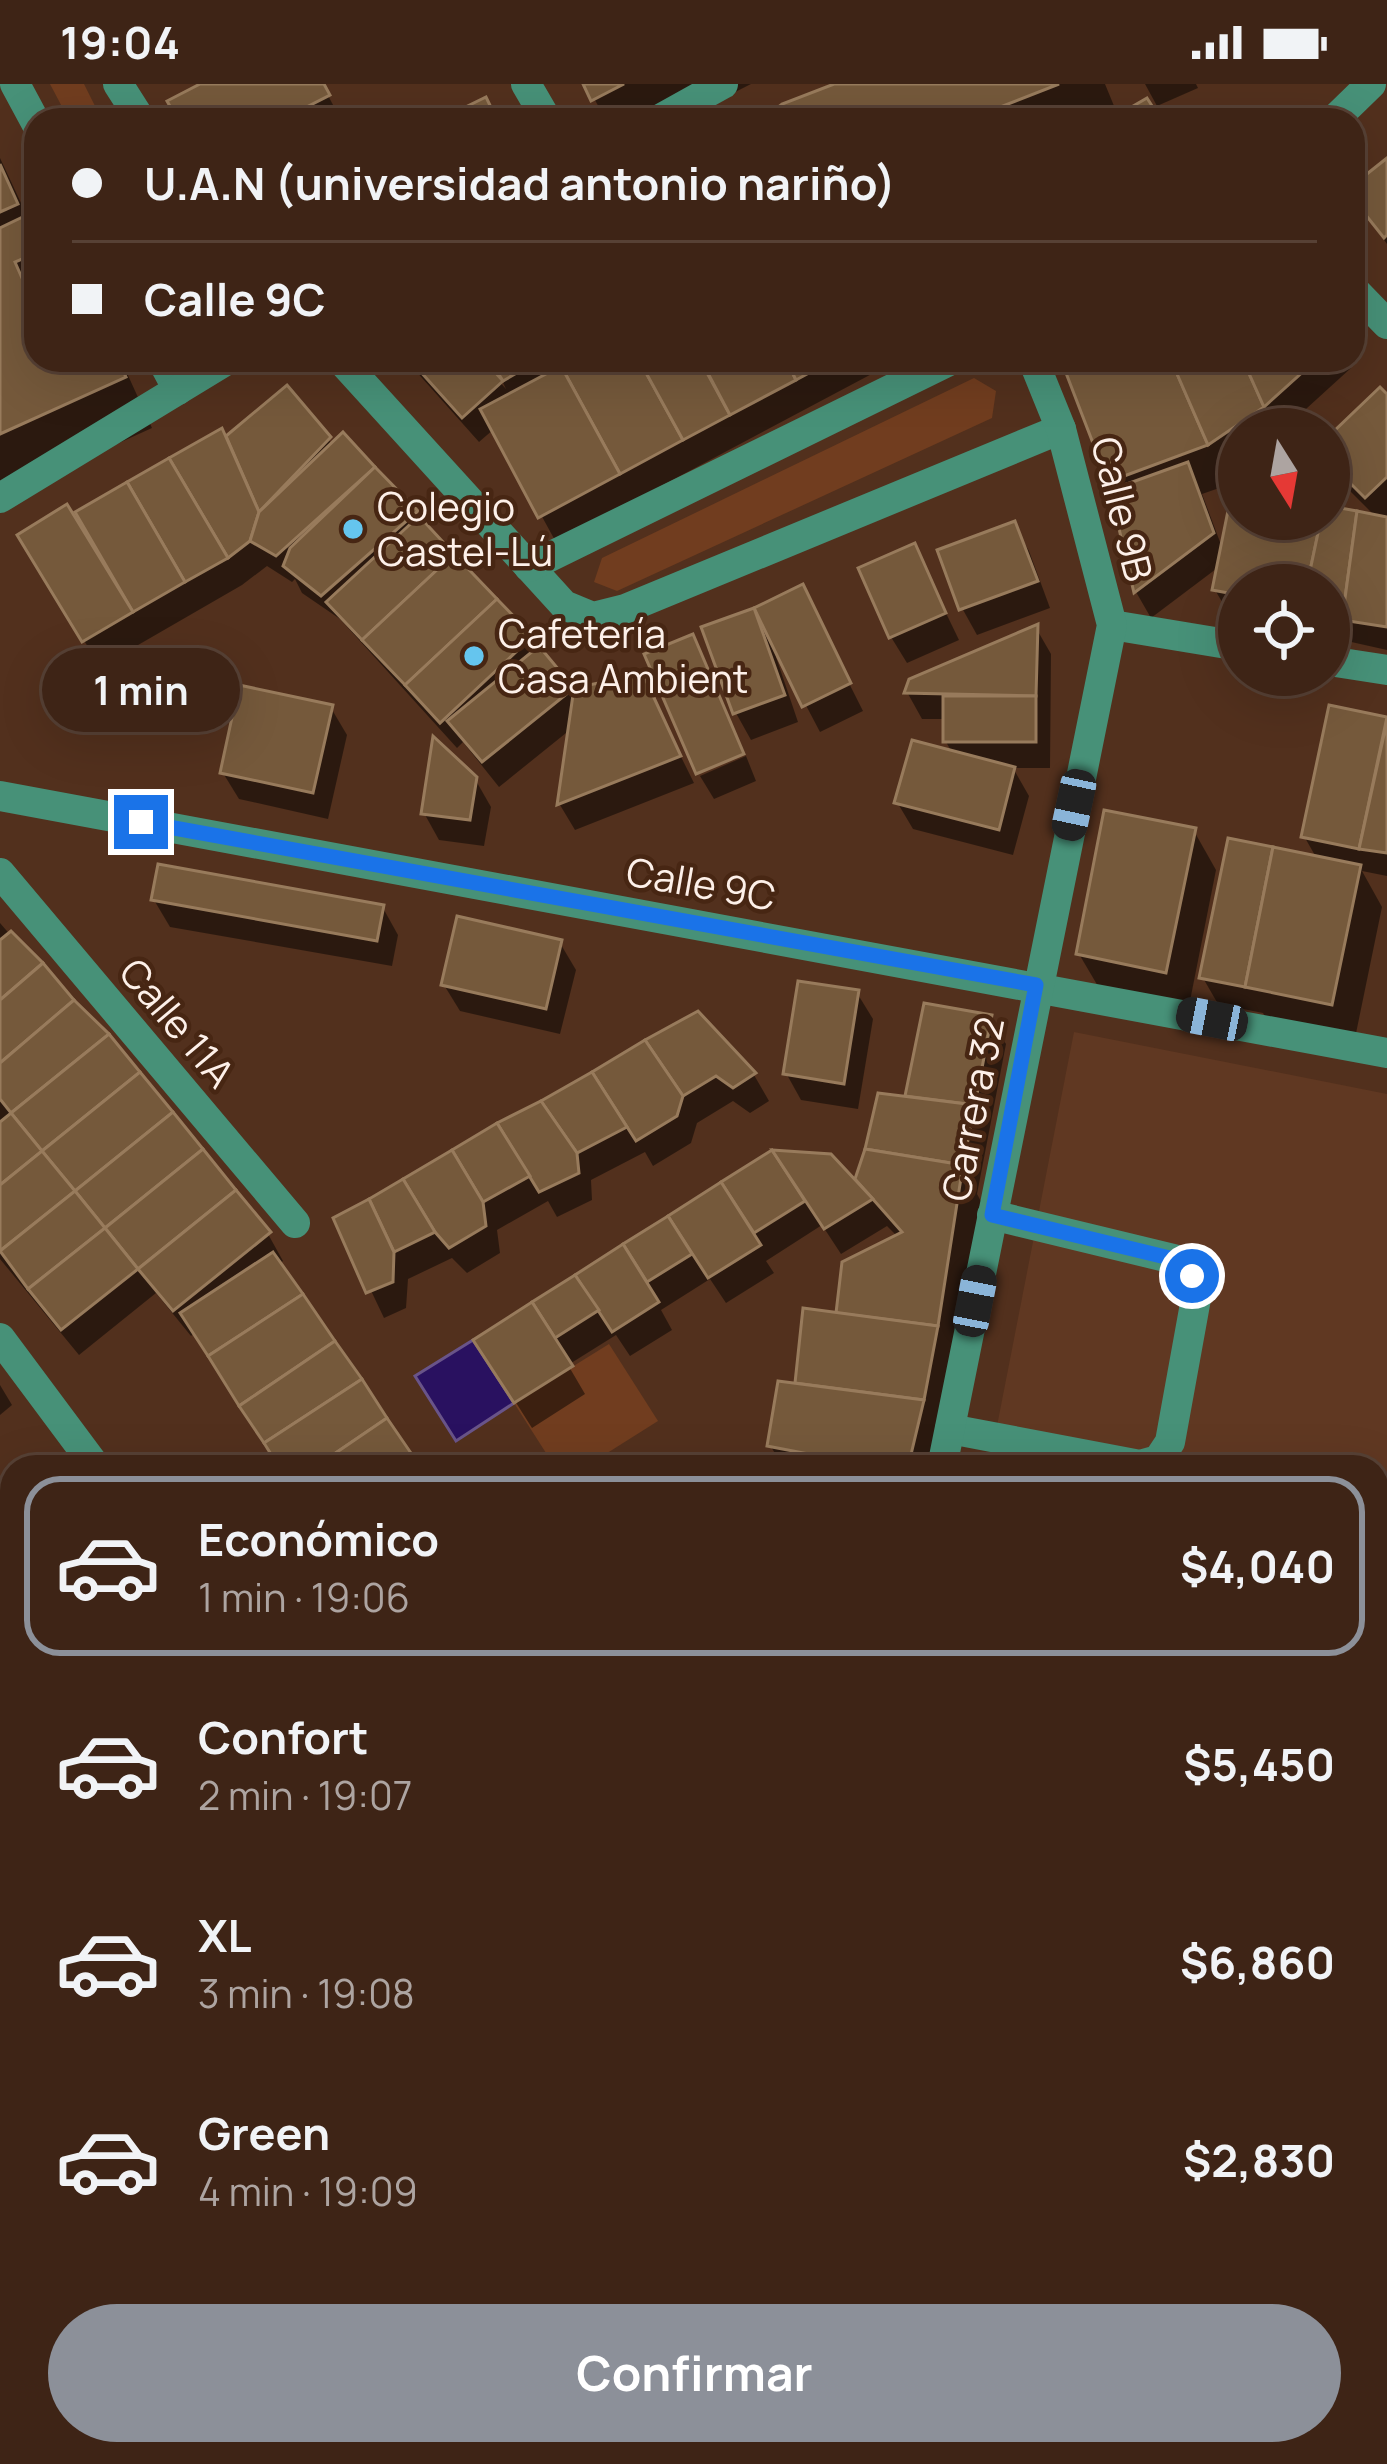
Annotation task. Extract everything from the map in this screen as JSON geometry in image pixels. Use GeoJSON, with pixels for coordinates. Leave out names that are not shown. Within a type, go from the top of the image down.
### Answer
{"type":"FeatureCollection","features":[{"type":"Feature","properties":{"kind":"street"},"geometry":{"type":"LineString","coordinates":[[680,108],[723,84]]}},
{"type":"Feature","properties":{"kind":"street"},"geometry":{"type":"LineString","coordinates":[[1346,108],[1371,84]]}},
{"type":"Feature","properties":{"kind":"street"},"geometry":{"type":"LineString","coordinates":[[1365,301],[1387,324]]}},
{"type":"Feature","properties":{"kind":"street"},"geometry":{"type":"LineString","coordinates":[[168,372],[178,390]]}},
{"type":"Feature","properties":{"kind":"street"},"geometry":{"type":"LineString","coordinates":[[0,498],[207,372]]}},
{"type":"Feature","properties":{"kind":"street"},"geometry":{"type":"LineString","coordinates":[[352,372],[563,605],[593,617],[625,609],[1061,429]]}},
{"type":"Feature","properties":{"kind":"street"},"geometry":{"type":"LineString","coordinates":[[529,567],[927,372]]}},
{"type":"Feature","properties":{"kind":"street","name":"Calle 9B"},"geometry":{"type":"LineString","coordinates":[[1038,372],[1061,429],[1112,625],[1218,643]]}},
{"type":"Feature","properties":{"kind":"street","name":"Carrera 32"},"geometry":{"type":"LineString","coordinates":[[945,1455],[1112,625]]}},
{"type":"Feature","properties":{"kind":"street"},"geometry":{"type":"LineString","coordinates":[[1350,664],[1387,670]]}},
{"type":"Feature","properties":{"kind":"street","name":"Calle 9C"},"geometry":{"type":"LineString","coordinates":[[0,796],[1387,1052]]}},
{"type":"Feature","properties":{"kind":"street","name":"Calle 11A"},"geometry":{"type":"LineString","coordinates":[[0,873],[295,1223]]}},
{"type":"Feature","properties":{"kind":"street"},"geometry":{"type":"LineString","coordinates":[[992,1215],[1182,1261],[1197,1293],[1171,1442],[1162,1455]]}},
{"type":"Feature","properties":{"kind":"street"},"geometry":{"type":"LineString","coordinates":[[0,1338],[87,1455]]}},
{"type":"Feature","properties":{"kind":"street"},"geometry":{"type":"LineString","coordinates":[[950,1429],[1088,1455]]}},
{"type":"Feature","properties":{"kind":"shaded area"},"geometry":{"type":"Polygon","coordinates":[[[50,84],[84,84],[96,108],[63,108],[50,84]]]}},
{"type":"Feature","properties":{"kind":"shaded area"},"geometry":{"type":"Polygon","coordinates":[[[974,378],[996,391],[992,418],[617,591],[594,582],[602,558],[974,378]]]}},
{"type":"Feature","properties":{"kind":"shaded area"},"geometry":{"type":"Polygon","coordinates":[[[1074,1032],[1387,1094],[1387,1455],[991,1455],[1074,1032]]]}},
{"type":"Feature","properties":{"kind":"shaded area"},"geometry":{"type":"Polygon","coordinates":[[[473,1340],[514,1403],[456,1441],[415,1376],[473,1340]]]}},
{"type":"Feature","properties":{"kind":"shaded area"},"geometry":{"type":"Polygon","coordinates":[[[609,1344],[658,1421],[604,1455],[547,1455],[514,1403],[609,1344]]]}},
{"type":"Feature","properties":{"kind":"building"},"geometry":{"type":"Polygon","coordinates":[[[200,84],[324,84],[330,95],[305,108],[171,108],[167,101],[200,84]]]}},
{"type":"Feature","properties":{"kind":"building"},"geometry":{"type":"Polygon","coordinates":[[[583,84],[624,84],[591,101],[583,84]]]}},
{"type":"Feature","properties":{"kind":"building"},"geometry":{"type":"Polygon","coordinates":[[[834,84],[1059,84],[998,108],[777,108],[834,84]]]}},
{"type":"Feature","properties":{"kind":"building"},"geometry":{"type":"Polygon","coordinates":[[[486,97],[491,108],[464,108],[486,97]]]}},
{"type":"Feature","properties":{"kind":"building"},"geometry":{"type":"Polygon","coordinates":[[[1147,98],[1153,108],[1130,108],[1147,98]]]}},
{"type":"Feature","properties":{"kind":"building"},"geometry":{"type":"Polygon","coordinates":[[[1387,158],[1384,238],[1365,214],[1365,175],[1387,158]]]}},
{"type":"Feature","properties":{"kind":"building"},"geometry":{"type":"Polygon","coordinates":[[[0,164],[18,204],[0,212],[0,164]]]}},
{"type":"Feature","properties":{"kind":"building"},"geometry":{"type":"Polygon","coordinates":[[[24,216],[24,258],[15,262],[24,283],[24,372],[124,372],[126,377],[0,434],[0,228],[24,216]]]}},
{"type":"Feature","properties":{"kind":"building"},"geometry":{"type":"Polygon","coordinates":[[[421,372],[495,372],[503,381],[462,418],[421,372]]]}},
{"type":"Feature","properties":{"kind":"building"},"geometry":{"type":"Polygon","coordinates":[[[497,372],[518,372],[503,381],[497,372]]]}},
{"type":"Feature","properties":{"kind":"building"},"geometry":{"type":"Polygon","coordinates":[[[550,372],[564,372],[620,474],[538,518],[480,409],[550,372]]]}},
{"type":"Feature","properties":{"kind":"building"},"geometry":{"type":"Polygon","coordinates":[[[564,372],[646,372],[683,440],[620,474],[564,372]]]}},
{"type":"Feature","properties":{"kind":"building"},"geometry":{"type":"Polygon","coordinates":[[[646,372],[707,372],[730,415],[683,440],[646,372]]]}},
{"type":"Feature","properties":{"kind":"building"},"geometry":{"type":"Polygon","coordinates":[[[707,372],[792,372],[796,380],[730,415],[707,372]]]}},
{"type":"Feature","properties":{"kind":"building"},"geometry":{"type":"Polygon","coordinates":[[[1066,372],[1176,372],[1208,445],[1108,482],[1066,372]]]}},
{"type":"Feature","properties":{"kind":"building"},"geometry":{"type":"Polygon","coordinates":[[[1176,372],[1248,372],[1264,407],[1218,408],[1218,438],[1208,445],[1176,372]]]}},
{"type":"Feature","properties":{"kind":"building"},"geometry":{"type":"Polygon","coordinates":[[[1248,372],[1303,372],[1264,407],[1248,372]]]}},
{"type":"Feature","properties":{"kind":"building"},"geometry":{"type":"Polygon","coordinates":[[[287,385],[331,437],[259,512],[226,436],[287,385]]]}},
{"type":"Feature","properties":{"kind":"building"},"geometry":{"type":"Polygon","coordinates":[[[1380,387],[1387,394],[1387,477],[1365,498],[1350,483],[1350,416],[1380,387]]]}},
{"type":"Feature","properties":{"kind":"building"},"geometry":{"type":"Polygon","coordinates":[[[222,428],[259,512],[250,541],[228,558],[169,458],[222,428]]]}},
{"type":"Feature","properties":{"kind":"building"},"geometry":{"type":"Polygon","coordinates":[[[343,432],[375,467],[276,556],[250,541],[259,512],[343,432]]]}},
{"type":"Feature","properties":{"kind":"building"},"geometry":{"type":"Polygon","coordinates":[[[169,458],[228,558],[185,582],[127,482],[169,458]]]}},
{"type":"Feature","properties":{"kind":"building"},"geometry":{"type":"Polygon","coordinates":[[[1188,462],[1214,533],[1134,593],[1110,490],[1188,462]]]}},
{"type":"Feature","properties":{"kind":"building","name":"Colegio Castel-Lú"},"geometry":{"type":"Polygon","coordinates":[[[375,467],[418,511],[321,596],[283,566],[290,548],[375,467]]]}},
{"type":"Feature","properties":{"kind":"building"},"geometry":{"type":"Polygon","coordinates":[[[127,482],[185,582],[133,612],[75,512],[127,482]]]}},
{"type":"Feature","properties":{"kind":"building"},"geometry":{"type":"Polygon","coordinates":[[[67,504],[133,612],[82,642],[17,535],[67,504]]]}},
{"type":"Feature","properties":{"kind":"building"},"geometry":{"type":"Polygon","coordinates":[[[1350,510],[1357,511],[1350,564],[1311,564],[1317,540],[1350,540],[1350,510]]]}},
{"type":"Feature","properties":{"kind":"building"},"geometry":{"type":"Polygon","coordinates":[[[1357,511],[1387,517],[1387,627],[1350,621],[1350,564],[1357,511]]]}},
{"type":"Feature","properties":{"kind":"building"},"geometry":{"type":"Polygon","coordinates":[[[419,516],[454,554],[362,640],[326,602],[419,516]]]}},
{"type":"Feature","properties":{"kind":"building"},"geometry":{"type":"Polygon","coordinates":[[[1015,521],[1038,581],[959,610],[937,550],[1015,521]]]}},
{"type":"Feature","properties":{"kind":"building"},"geometry":{"type":"Polygon","coordinates":[[[1222,540],[1317,540],[1311,564],[1218,564],[1218,591],[1212,590],[1222,540]]]}},
{"type":"Feature","properties":{"kind":"building"},"geometry":{"type":"Polygon","coordinates":[[[915,543],[946,613],[889,638],[858,568],[915,543]]]}},
{"type":"Feature","properties":{"kind":"building"},"geometry":{"type":"Polygon","coordinates":[[[454,554],[497,599],[405,685],[362,640],[454,554]]]}},
{"type":"Feature","properties":{"kind":"building"},"geometry":{"type":"Polygon","coordinates":[[[803,584],[851,683],[802,707],[754,608],[803,584]]]}},
{"type":"Feature","properties":{"kind":"building"},"geometry":{"type":"Polygon","coordinates":[[[497,599],[533,636],[440,723],[405,685],[497,599]]]}},
{"type":"Feature","properties":{"kind":"building"},"geometry":{"type":"Polygon","coordinates":[[[754,608],[785,695],[733,714],[701,627],[754,608]]]}},
{"type":"Feature","properties":{"kind":"building"},"geometry":{"type":"Polygon","coordinates":[[[1038,624],[1036,696],[904,693],[909,679],[1038,624]]]}},
{"type":"Feature","properties":{"kind":"building"},"geometry":{"type":"Polygon","coordinates":[[[693,634],[744,754],[696,774],[644,654],[693,634]]]}},
{"type":"Feature","properties":{"kind":"building"},"geometry":{"type":"Polygon","coordinates":[[[539,646],[574,688],[482,762],[447,721],[539,646]]]}},
{"type":"Feature","properties":{"kind":"building"},"geometry":{"type":"Polygon","coordinates":[[[643,674],[681,756],[557,805],[574,688],[643,674]]]}},
{"type":"Feature","properties":{"kind":"building"},"geometry":{"type":"Polygon","coordinates":[[[239,685],[333,705],[313,793],[220,773],[239,685]]]}},
{"type":"Feature","properties":{"kind":"building"},"geometry":{"type":"Polygon","coordinates":[[[943,696],[1036,696],[1036,742],[943,742],[943,696]]]}},
{"type":"Feature","properties":{"kind":"building"},"geometry":{"type":"Polygon","coordinates":[[[1329,705],[1387,717],[1359,849],[1301,837],[1329,705]]]}},
{"type":"Feature","properties":{"kind":"building"},"geometry":{"type":"Polygon","coordinates":[[[1387,721],[1387,853],[1359,849],[1387,721]]]}},
{"type":"Feature","properties":{"kind":"building"},"geometry":{"type":"Polygon","coordinates":[[[433,736],[477,777],[470,820],[421,814],[433,736]]]}},
{"type":"Feature","properties":{"kind":"building"},"geometry":{"type":"Polygon","coordinates":[[[912,740],[1015,767],[999,830],[894,803],[912,740]]]}},
{"type":"Feature","properties":{"kind":"building"},"geometry":{"type":"Polygon","coordinates":[[[1104,810],[1196,828],[1166,973],[1076,954],[1104,810]]]}},
{"type":"Feature","properties":{"kind":"building"},"geometry":{"type":"Polygon","coordinates":[[[1228,838],[1273,847],[1245,987],[1199,978],[1228,838]]]}},
{"type":"Feature","properties":{"kind":"building"},"geometry":{"type":"Polygon","coordinates":[[[1273,847],[1361,865],[1332,1005],[1245,987],[1273,847]]]}},
{"type":"Feature","properties":{"kind":"building"},"geometry":{"type":"Polygon","coordinates":[[[158,864],[384,905],[377,941],[151,900],[158,864]]]}},
{"type":"Feature","properties":{"kind":"building"},"geometry":{"type":"Polygon","coordinates":[[[457,916],[562,940],[546,1009],[441,985],[457,916]]]}},
{"type":"Feature","properties":{"kind":"building"},"geometry":{"type":"Polygon","coordinates":[[[11,931],[43,963],[0,1000],[0,940],[11,931]]]}},
{"type":"Feature","properties":{"kind":"building"},"geometry":{"type":"Polygon","coordinates":[[[43,963],[74,1000],[0,1063],[0,1000],[43,963]]]}},
{"type":"Feature","properties":{"kind":"building"},"geometry":{"type":"Polygon","coordinates":[[[798,981],[859,990],[844,1084],[783,1074],[798,981]]]}},
{"type":"Feature","properties":{"kind":"building"},"geometry":{"type":"Polygon","coordinates":[[[74,1000],[109,1034],[11,1113],[0,1099],[0,1063],[74,1000]]]}},
{"type":"Feature","properties":{"kind":"building"},"geometry":{"type":"Polygon","coordinates":[[[924,1003],[992,1015],[975,1105],[905,1096],[924,1003]]]}},
{"type":"Feature","properties":{"kind":"building"},"geometry":{"type":"Polygon","coordinates":[[[698,1011],[756,1073],[733,1088],[716,1076],[683,1096],[645,1040],[698,1011]]]}},
{"type":"Feature","properties":{"kind":"building"},"geometry":{"type":"Polygon","coordinates":[[[109,1034],[140,1072],[42,1151],[11,1113],[109,1034]]]}},
{"type":"Feature","properties":{"kind":"building"},"geometry":{"type":"Polygon","coordinates":[[[645,1040],[683,1096],[677,1116],[636,1141],[592,1072],[645,1040]]]}},
{"type":"Feature","properties":{"kind":"building"},"geometry":{"type":"Polygon","coordinates":[[[140,1072],[173,1112],[75,1191],[42,1151],[140,1072]]]}},
{"type":"Feature","properties":{"kind":"building"},"geometry":{"type":"Polygon","coordinates":[[[592,1072],[627,1127],[577,1153],[541,1101],[592,1072]]]}},
{"type":"Feature","properties":{"kind":"building"},"geometry":{"type":"Polygon","coordinates":[[[878,1093],[975,1105],[963,1165],[865,1149],[878,1093]]]}},
{"type":"Feature","properties":{"kind":"building"},"geometry":{"type":"Polygon","coordinates":[[[541,1101],[577,1153],[579,1173],[539,1192],[497,1123],[541,1101]]]}},
{"type":"Feature","properties":{"kind":"building"},"geometry":{"type":"Polygon","coordinates":[[[173,1112],[203,1149],[105,1228],[75,1191],[173,1112]]]}},
{"type":"Feature","properties":{"kind":"building"},"geometry":{"type":"Polygon","coordinates":[[[11,1113],[42,1151],[0,1185],[0,1122],[11,1113]]]}},
{"type":"Feature","properties":{"kind":"building"},"geometry":{"type":"Polygon","coordinates":[[[497,1123],[530,1176],[483,1202],[452,1150],[497,1123]]]}},
{"type":"Feature","properties":{"kind":"building"},"geometry":{"type":"Polygon","coordinates":[[[203,1149],[236,1190],[138,1269],[105,1228],[203,1149]]]}},
{"type":"Feature","properties":{"kind":"building"},"geometry":{"type":"Polygon","coordinates":[[[865,1149],[963,1165],[938,1326],[836,1313],[842,1262],[902,1232],[855,1179],[865,1149]]]}},
{"type":"Feature","properties":{"kind":"building"},"geometry":{"type":"Polygon","coordinates":[[[452,1150],[483,1202],[486,1226],[449,1248],[403,1179],[452,1150]]]}},
{"type":"Feature","properties":{"kind":"building"},"geometry":{"type":"Polygon","coordinates":[[[772,1150],[805,1201],[754,1233],[721,1182],[772,1150]]]}},
{"type":"Feature","properties":{"kind":"building"},"geometry":{"type":"Polygon","coordinates":[[[772,1150],[831,1154],[873,1199],[824,1229],[772,1150]]]}},
{"type":"Feature","properties":{"kind":"building"},"geometry":{"type":"Polygon","coordinates":[[[42,1151],[75,1191],[0,1251],[0,1185],[42,1151]]]}},
{"type":"Feature","properties":{"kind":"building"},"geometry":{"type":"Polygon","coordinates":[[[403,1179],[435,1232],[394,1252],[369,1199],[403,1179]]]}},
{"type":"Feature","properties":{"kind":"building"},"geometry":{"type":"Polygon","coordinates":[[[721,1182],[761,1245],[708,1278],[668,1216],[721,1182]]]}},
{"type":"Feature","properties":{"kind":"building"},"geometry":{"type":"Polygon","coordinates":[[[236,1190],[271,1232],[173,1311],[138,1269],[236,1190]]]}},
{"type":"Feature","properties":{"kind":"building"},"geometry":{"type":"Polygon","coordinates":[[[75,1191],[105,1228],[28,1289],[0,1251],[75,1191]]]}},
{"type":"Feature","properties":{"kind":"building"},"geometry":{"type":"Polygon","coordinates":[[[369,1199],[394,1252],[393,1282],[366,1293],[333,1218],[369,1199]]]}},
{"type":"Feature","properties":{"kind":"building"},"geometry":{"type":"Polygon","coordinates":[[[668,1216],[692,1254],[647,1282],[623,1244],[668,1216]]]}},
{"type":"Feature","properties":{"kind":"building"},"geometry":{"type":"Polygon","coordinates":[[[105,1228],[138,1269],[61,1330],[28,1289],[105,1228]]]}},
{"type":"Feature","properties":{"kind":"building"},"geometry":{"type":"Polygon","coordinates":[[[623,1244],[659,1302],[612,1332],[575,1275],[623,1244]]]}},
{"type":"Feature","properties":{"kind":"building"},"geometry":{"type":"Polygon","coordinates":[[[273,1252],[303,1294],[208,1356],[180,1313],[273,1252]]]}},
{"type":"Feature","properties":{"kind":"building"},"geometry":{"type":"Polygon","coordinates":[[[575,1275],[599,1310],[555,1338],[532,1302],[575,1275]]]}},
{"type":"Feature","properties":{"kind":"building"},"geometry":{"type":"Polygon","coordinates":[[[303,1294],[335,1341],[239,1406],[208,1356],[303,1294]]]}},
{"type":"Feature","properties":{"kind":"building"},"geometry":{"type":"Polygon","coordinates":[[[532,1302],[573,1366],[514,1403],[473,1340],[532,1302]]]}},
{"type":"Feature","properties":{"kind":"building"},"geometry":{"type":"Polygon","coordinates":[[[803,1308],[938,1326],[924,1400],[795,1383],[803,1308]]]}},
{"type":"Feature","properties":{"kind":"building"},"geometry":{"type":"Polygon","coordinates":[[[335,1341],[362,1379],[264,1443],[239,1406],[335,1341]]]}},
{"type":"Feature","properties":{"kind":"building"},"geometry":{"type":"Polygon","coordinates":[[[362,1379],[387,1418],[333,1455],[272,1455],[264,1443],[362,1379]]]}},
{"type":"Feature","properties":{"kind":"building"},"geometry":{"type":"Polygon","coordinates":[[[778,1381],[924,1400],[911,1455],[814,1455],[767,1446],[778,1381]]]}},
{"type":"Feature","properties":{"kind":"building"},"geometry":{"type":"Polygon","coordinates":[[[387,1418],[412,1455],[333,1455],[387,1418]]]}},
{"type":"Feature","properties":{"kind":"place","name":"Colegio Castel-Lú"},"geometry":{"type":"Point","coordinates":[353,529]}},
{"type":"Feature","properties":{"kind":"place","name":"Cafetería Casa Ambient"},"geometry":{"type":"Point","coordinates":[474,656]}},
{"type":"Feature","properties":{"kind":"route"},"geometry":{"type":"LineString","coordinates":[[141,822],[1036,985],[992,1215],[1182,1261],[1192,1276]]}}]}
